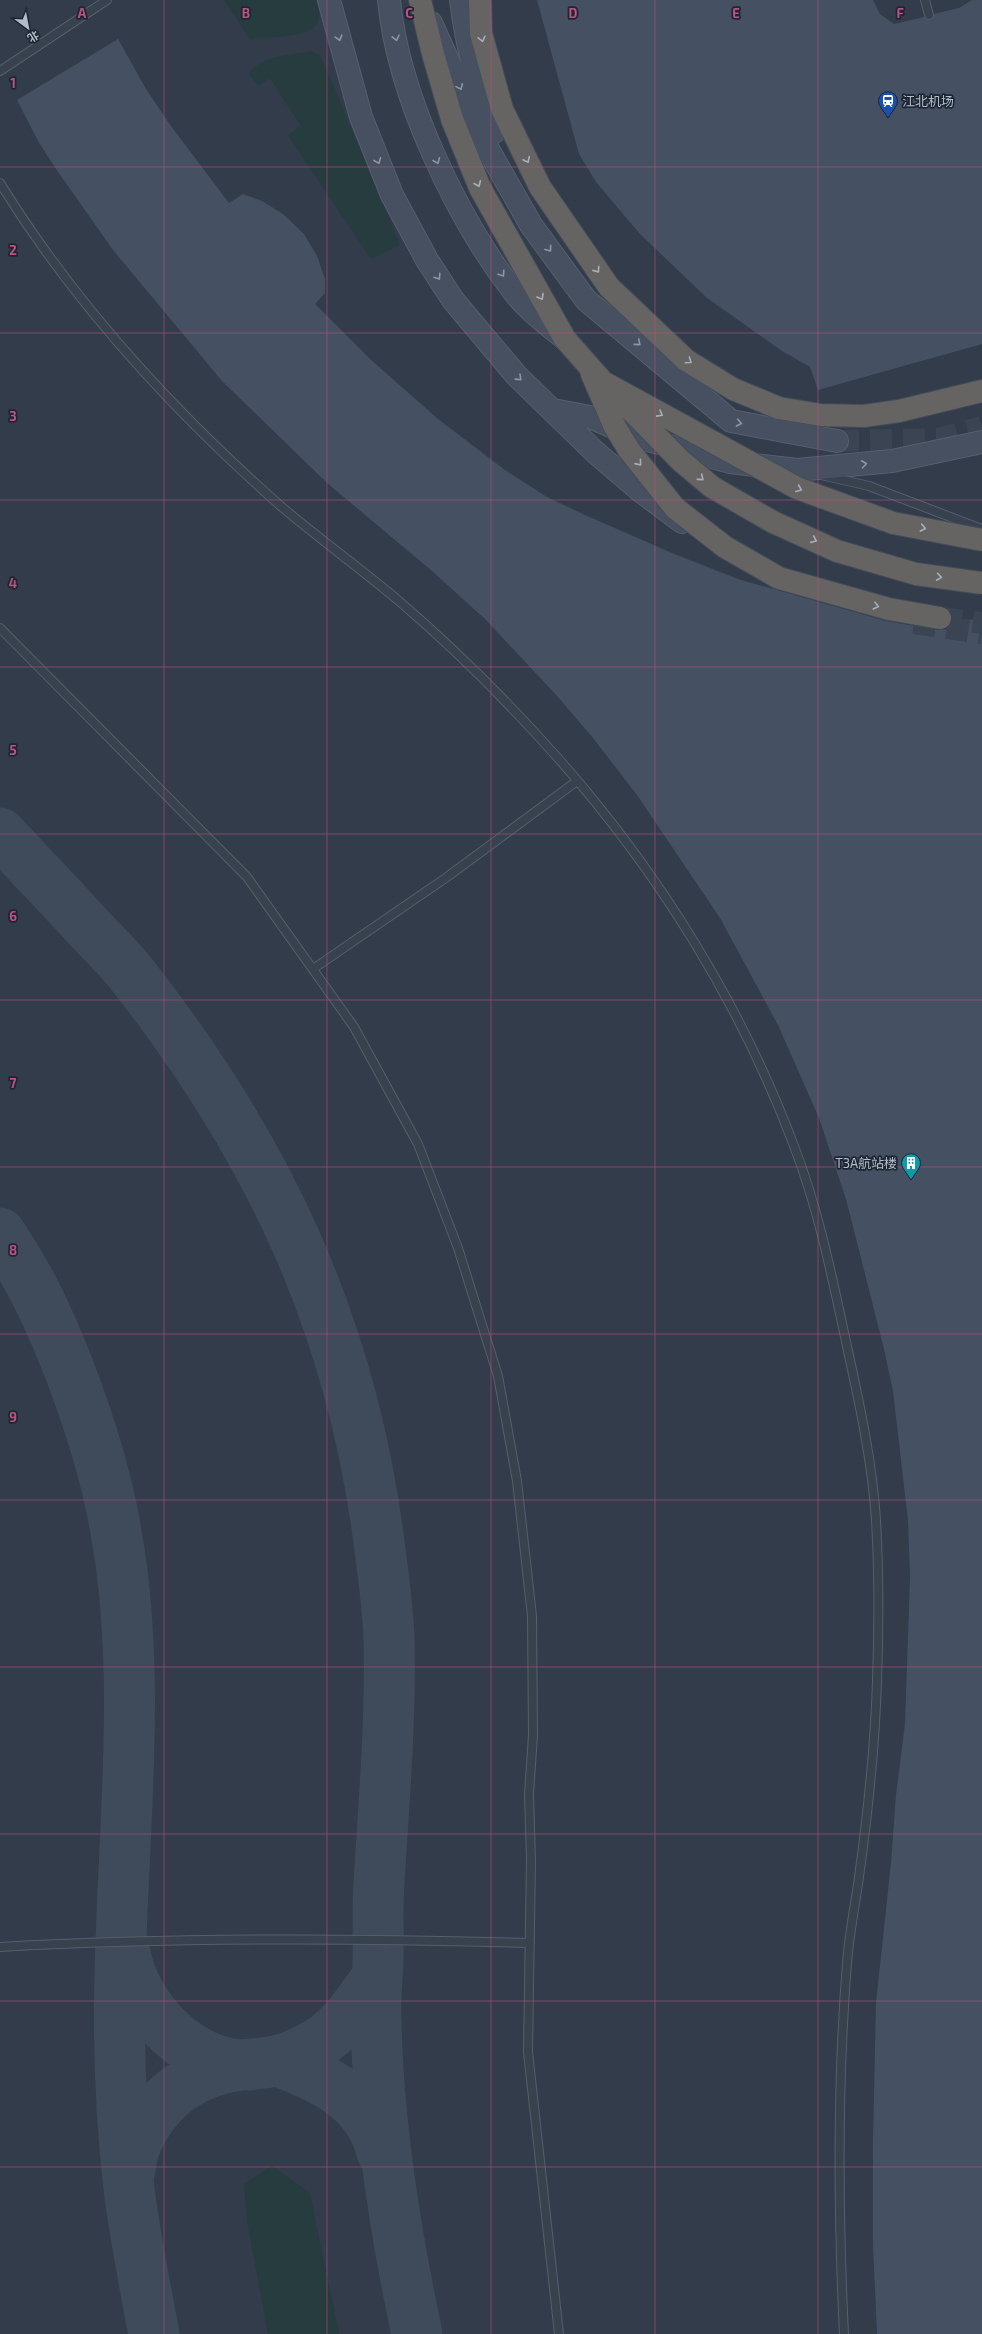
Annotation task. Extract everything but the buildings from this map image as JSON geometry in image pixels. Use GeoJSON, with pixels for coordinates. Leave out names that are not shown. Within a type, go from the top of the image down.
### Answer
{"type":"FeatureCollection","features":[{"type":"Feature","properties":{"kind":"highway"},"geometry":{"type":"LineString","coordinates":[[420,0],[432,54],[452,119],[480,188],[565,339],[596,374],[681,461],[706,482],[773,522],[837,551],[916,574],[982,583]]}},
{"type":"Feature","properties":{"kind":"highway"},"geometry":{"type":"LineString","coordinates":[[480,0],[481,33],[502,109],[540,187],[609,287],[686,360],[733,390],[779,408],[821,415],[864,416],[899,411],[982,391]]}},
{"type":"Feature","properties":{"kind":"highway"},"geometry":{"type":"LineString","coordinates":[[596,374],[797,488],[893,523],[982,540]]}},
{"type":"Feature","properties":{"kind":"highway"},"geometry":{"type":"LineString","coordinates":[[596,374],[615,427],[629,450],[675,508],[726,547],[779,578],[889,609],[940,618]]}},
{"type":"Feature","properties":{"kind":"main road"},"geometry":{"type":"LineString","coordinates":[[329,0],[361,117],[392,195],[427,260],[454,300],[483,337],[516,375],[595,452],[642,492],[729,558],[845,606]]}},
{"type":"Feature","properties":{"kind":"main road"},"geometry":{"type":"LineString","coordinates":[[389,0],[408,91],[440,169],[480,242],[514,292],[534,314],[565,339]]}},
{"type":"Feature","properties":{"kind":"main road"},"geometry":{"type":"LineString","coordinates":[[420,0],[489,151],[531,225],[586,300],[731,421],[837,441]]}},
{"type":"Feature","properties":{"kind":"main road"},"geometry":{"type":"LineString","coordinates":[[462,0],[466,36],[476,80],[531,225]]}},
{"type":"Feature","properties":{"kind":"main road"},"geometry":{"type":"LineString","coordinates":[[553,410],[590,417],[636,436],[730,462],[797,470],[892,460],[982,442]]}},
{"type":"Feature","properties":{"kind":"lane"},"geometry":{"type":"LineString","coordinates":[[0,70],[107,0]]}},
{"type":"Feature","properties":{"kind":"lane"},"geometry":{"type":"LineString","coordinates":[[925,0],[929,15]]}},
{"type":"Feature","properties":{"kind":"lane"},"geometry":{"type":"LineString","coordinates":[[0,183],[26,225],[113,339],[175,405],[286,510],[396,599],[441,639],[501,696],[577,781],[652,877],[693,940],[741,1028],[776,1102],[795,1148],[820,1224],[861,1408],[875,1517],[878,1676],[873,1765],[847,1960],[839,2156],[844,2334]]}},
{"type":"Feature","properties":{"kind":"lane"},"geometry":{"type":"LineString","coordinates":[[797,470],[869,486],[982,529]]}},
{"type":"Feature","properties":{"kind":"lane"},"geometry":{"type":"LineString","coordinates":[[0,628],[247,876],[354,1028],[418,1144],[458,1248],[498,1376],[517,1481],[532,1616],[528,2052],[559,2334]]}},
{"type":"Feature","properties":{"kind":"lane"},"geometry":{"type":"LineString","coordinates":[[312,969],[447,877],[577,781]]}},
{"type":"Feature","properties":{"kind":"lane"},"geometry":{"type":"LineString","coordinates":[[0,1947],[155,1940],[378,1938],[530,1943]]}},
{"type":"Feature","properties":{"kind":"shaded area"},"geometry":{"type":"Polygon","coordinates":[[[0,0],[982,0],[982,2334],[0,2334],[0,0]]]}},
{"type":"Feature","properties":{"kind":"green space"},"geometry":{"type":"Polygon","coordinates":[[[224,0],[319,0],[319,20],[311,29],[295,35],[250,39],[224,0]]]}},
{"type":"Feature","properties":{"kind":"green space"},"geometry":{"type":"Polygon","coordinates":[[[312,51],[320,56],[328,73],[400,245],[371,259],[288,135],[301,126],[270,78],[258,86],[249,74],[254,68],[269,59],[312,51]]]}},
{"type":"Feature","properties":{"kind":"green space"},"geometry":{"type":"Polygon","coordinates":[[[272,2166],[310,2193],[339,2334],[268,2334],[247,2221],[244,2184],[272,2166]]]}},
{"type":"Feature","properties":{"kind":"taxiway"},"geometry":{"type":"LineString","coordinates":[[0,833],[128,970],[181,1041],[224,1106],[263,1173],[296,1242],[324,1312],[348,1386],[366,1462],[379,1542],[388,1614],[389,1700],[387,1760],[378,1892],[376,2006],[377,2060],[389,2178],[417,2334]]}},
{"type":"Feature","properties":{"kind":"taxiway"},"geometry":{"type":"LineString","coordinates":[[0,1233],[21,1266],[47,1316],[84,1409],[97,1449],[108,1491],[124,1586],[128,1641],[129,1752],[120,1974],[119,2028],[121,2082],[129,2189],[137,2243],[154,2334]]}},
{"type":"Feature","properties":{"kind":"taxiway"},"geometry":{"type":"LineString","coordinates":[[125,1953],[131,1974],[140,1995],[153,2014],[169,2031],[187,2046],[207,2057],[228,2063],[250,2065]]}},
{"type":"Feature","properties":{"kind":"taxiway"},"geometry":{"type":"LineString","coordinates":[[130,2170],[134,2149],[143,2129],[159,2107],[177,2090],[198,2077],[221,2069],[281,2060],[298,2054],[313,2046],[328,2037],[344,2022],[377,1978]]}},
{"type":"Feature","properties":{"kind":"taxiway"},"geometry":{"type":"LineString","coordinates":[[278,2061],[312,2075],[343,2093],[367,2118],[376,2134],[382,2152]]}},
{"type":"Feature","properties":{"kind":"tunnel"},"geometry":{"type":"LineString","coordinates":[[837,441],[939,439],[982,427]]}},
{"type":"Feature","properties":{"kind":"tunnel"},"geometry":{"type":"LineString","coordinates":[[940,618],[982,623]]}},
{"type":"Feature","properties":{"kind":"tunnel"},"geometry":{"type":"LineString","coordinates":[[914,623],[982,633]]}},
{"type":"Feature","properties":{"kind":"place","name":"江北机场"},"geometry":{"type":"Point","coordinates":[888,118]}},
{"type":"Feature","properties":{"kind":"place","name":"T3A航站楼"},"geometry":{"type":"Point","coordinates":[911,1180]}}]}
